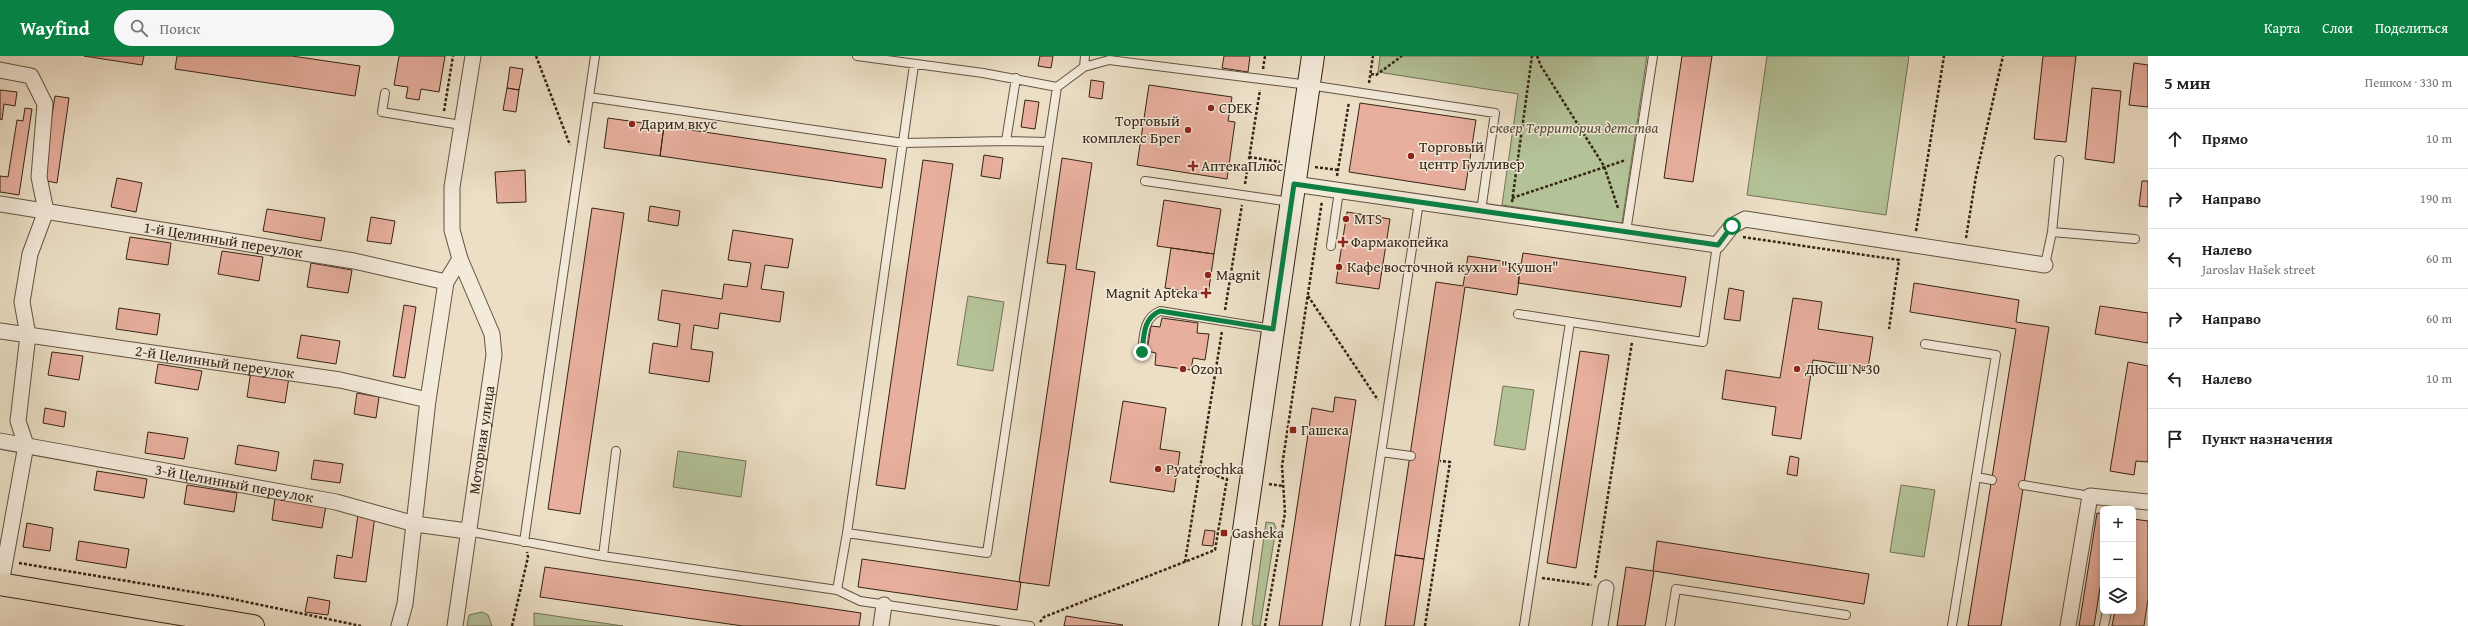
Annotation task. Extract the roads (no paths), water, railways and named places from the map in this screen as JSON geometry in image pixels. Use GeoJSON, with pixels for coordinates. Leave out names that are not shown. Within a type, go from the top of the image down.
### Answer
{"type":"FeatureCollection","features":[{"type":"Feature","properties":{"kind":"main road"},"geometry":{"type":"LineString","coordinates":[[1230,626],[1313,56]]}},
{"type":"Feature","properties":{"kind":"main road"},"geometry":{"type":"LineString","coordinates":[[0,584],[252,626]]}},
{"type":"Feature","properties":{"kind":"street","name":"Моторная улица"},"geometry":{"type":"LineString","coordinates":[[455,626],[467,531],[494,355],[492,334],[460,259],[452,230],[451,207],[473,56]]}},
{"type":"Feature","properties":{"kind":"street"},"geometry":{"type":"LineString","coordinates":[[0,70],[31,76],[45,104],[39,177],[46,211],[30,254],[22,302],[28,335],[18,421],[26,446],[0,584]]}},
{"type":"Feature","properties":{"kind":"street"},"geometry":{"type":"LineString","coordinates":[[1293,193],[1332,190],[1718,245],[1732,226],[1745,219],[2045,265]]}},
{"type":"Feature","properties":{"kind":"street","name":"1-й Целинный переулок"},"geometry":{"type":"LineString","coordinates":[[0,204],[354,261],[446,282]]}},
{"type":"Feature","properties":{"kind":"street"},"geometry":{"type":"LineString","coordinates":[[399,626],[405,604],[428,400],[446,282],[460,259]]}},
{"type":"Feature","properties":{"kind":"street","name":"2-й Целинный переулок"},"geometry":{"type":"LineString","coordinates":[[0,331],[340,380],[428,400]]}},
{"type":"Feature","properties":{"kind":"street","name":"3-й Целинный переулок"},"geometry":{"type":"LineString","coordinates":[[0,441],[336,502],[415,524],[467,531]]}},
{"type":"Feature","properties":{"kind":"street"},"geometry":{"type":"LineString","coordinates":[[2068,626],[2090,496],[2125,504],[2148,502]]}},
{"type":"Feature","properties":{"kind":"street"},"geometry":{"type":"LineString","coordinates":[[1600,626],[1606,588]]}},
{"type":"Feature","properties":{"kind":"street"},"geometry":{"type":"LineString","coordinates":[[881,626],[884,605]]}},
{"type":"Feature","properties":{"kind":"lane"},"geometry":{"type":"LineString","coordinates":[[524,542],[595,56]]}},
{"type":"Feature","properties":{"kind":"lane"},"geometry":{"type":"LineString","coordinates":[[857,56],[1016,78],[1056,87]]}},
{"type":"Feature","properties":{"kind":"lane"},"geometry":{"type":"LineString","coordinates":[[1084,67],[1085,56]]}},
{"type":"Feature","properties":{"kind":"lane"},"geometry":{"type":"LineString","coordinates":[[1626,232],[1653,56]]}},
{"type":"Feature","properties":{"kind":"lane"},"geometry":{"type":"LineString","coordinates":[[847,533],[987,553],[1056,87],[1084,67],[1109,60],[1309,85],[1495,113],[1481,211]]}},
{"type":"Feature","properties":{"kind":"lane"},"geometry":{"type":"LineString","coordinates":[[837,590],[847,533],[914,65]]}},
{"type":"Feature","properties":{"kind":"lane"},"geometry":{"type":"LineString","coordinates":[[1006,141],[1016,78]]}},
{"type":"Feature","properties":{"kind":"lane"},"geometry":{"type":"LineString","coordinates":[[385,93],[382,112],[462,124]]}},
{"type":"Feature","properties":{"kind":"lane"},"geometry":{"type":"LineString","coordinates":[[589,97],[903,143],[1006,141],[1047,142]]}},
{"type":"Feature","properties":{"kind":"lane"},"geometry":{"type":"LineString","coordinates":[[2045,265],[2052,232],[2059,160]]}},
{"type":"Feature","properties":{"kind":"lane"},"geometry":{"type":"LineString","coordinates":[[1145,181],[1293,193]]}},
{"type":"Feature","properties":{"kind":"lane"},"geometry":{"type":"LineString","coordinates":[[1331,246],[1332,190]]}},
{"type":"Feature","properties":{"kind":"lane"},"geometry":{"type":"LineString","coordinates":[[1355,626],[1419,202]]}},
{"type":"Feature","properties":{"kind":"lane"},"geometry":{"type":"LineString","coordinates":[[2052,232],[2135,240]]}},
{"type":"Feature","properties":{"kind":"lane"},"geometry":{"type":"LineString","coordinates":[[1518,314],[1703,342],[1718,245]]}},
{"type":"Feature","properties":{"kind":"lane"},"geometry":{"type":"LineString","coordinates":[[1142,352],[1147,320],[1152,314],[1160,311],[1273,329]]}},
{"type":"Feature","properties":{"kind":"lane"},"geometry":{"type":"LineString","coordinates":[[1524,626],[1570,322]]}},
{"type":"Feature","properties":{"kind":"lane"},"geometry":{"type":"LineString","coordinates":[[1925,344],[1996,355],[1952,626]]}},
{"type":"Feature","properties":{"kind":"lane"},"geometry":{"type":"LineString","coordinates":[[603,556],[616,451]]}},
{"type":"Feature","properties":{"kind":"lane"},"geometry":{"type":"LineString","coordinates":[[1382,452],[1411,456]]}},
{"type":"Feature","properties":{"kind":"lane"},"geometry":{"type":"LineString","coordinates":[[1976,477],[1992,480]]}},
{"type":"Feature","properties":{"kind":"lane"},"geometry":{"type":"LineString","coordinates":[[2023,485],[2090,496]]}},
{"type":"Feature","properties":{"kind":"lane"},"geometry":{"type":"LineString","coordinates":[[467,531],[603,556],[837,590],[860,601],[1030,626]]}},
{"type":"Feature","properties":{"kind":"lane"},"geometry":{"type":"LineString","coordinates":[[1670,626],[1676,589],[1846,615]]}},
{"type":"Feature","properties":{"kind":"lane"},"geometry":{"type":"LineString","coordinates":[[2104,626],[2106,614]]}},
{"type":"Feature","properties":{"kind":"place","name":"CDEK"},"geometry":{"type":"Point","coordinates":[1211,108]}},
{"type":"Feature","properties":{"kind":"place","name":"Дарим вкус"},"geometry":{"type":"Point","coordinates":[632,124]}},
{"type":"Feature","properties":{"kind":"place","name":"Торговый комплекс Брег"},"geometry":{"type":"Point","coordinates":[1188,130]}},
{"type":"Feature","properties":{"kind":"place","name":"Торговый центр Гулливер"},"geometry":{"type":"Point","coordinates":[1411,156]}},
{"type":"Feature","properties":{"kind":"place","name":"АптекаПлюс"},"geometry":{"type":"Point","coordinates":[1193,166]}},
{"type":"Feature","properties":{"kind":"place","name":"MTS"},"geometry":{"type":"Point","coordinates":[1346,219]}},
{"type":"Feature","properties":{"kind":"place","name":"Фармакопейка"},"geometry":{"type":"Point","coordinates":[1343,242]}},
{"type":"Feature","properties":{"kind":"place","name":"Кафе восточной кухни \"Кушон\""},"geometry":{"type":"Point","coordinates":[1339,267]}},
{"type":"Feature","properties":{"kind":"place","name":"Magnit"},"geometry":{"type":"Point","coordinates":[1208,275]}},
{"type":"Feature","properties":{"kind":"place","name":"Magnit Apteka"},"geometry":{"type":"Point","coordinates":[1206,293]}},
{"type":"Feature","properties":{"kind":"place","name":"Ozon"},"geometry":{"type":"Point","coordinates":[1183,369]}},
{"type":"Feature","properties":{"kind":"place","name":"ДЮСШ №30"},"geometry":{"type":"Point","coordinates":[1797,369]}},
{"type":"Feature","properties":{"kind":"place","name":"Гашека"},"geometry":{"type":"Point","coordinates":[1293,430]}},
{"type":"Feature","properties":{"kind":"place","name":"Pyaterochka"},"geometry":{"type":"Point","coordinates":[1158,469]}},
{"type":"Feature","properties":{"kind":"place","name":"Gasheka"},"geometry":{"type":"Point","coordinates":[1224,533]}},
{"type":"Feature","properties":{"kind":"park label","name":"сквер Территория детства"},"geometry":{"type":"Point","coordinates":[1574,128]}}]}
